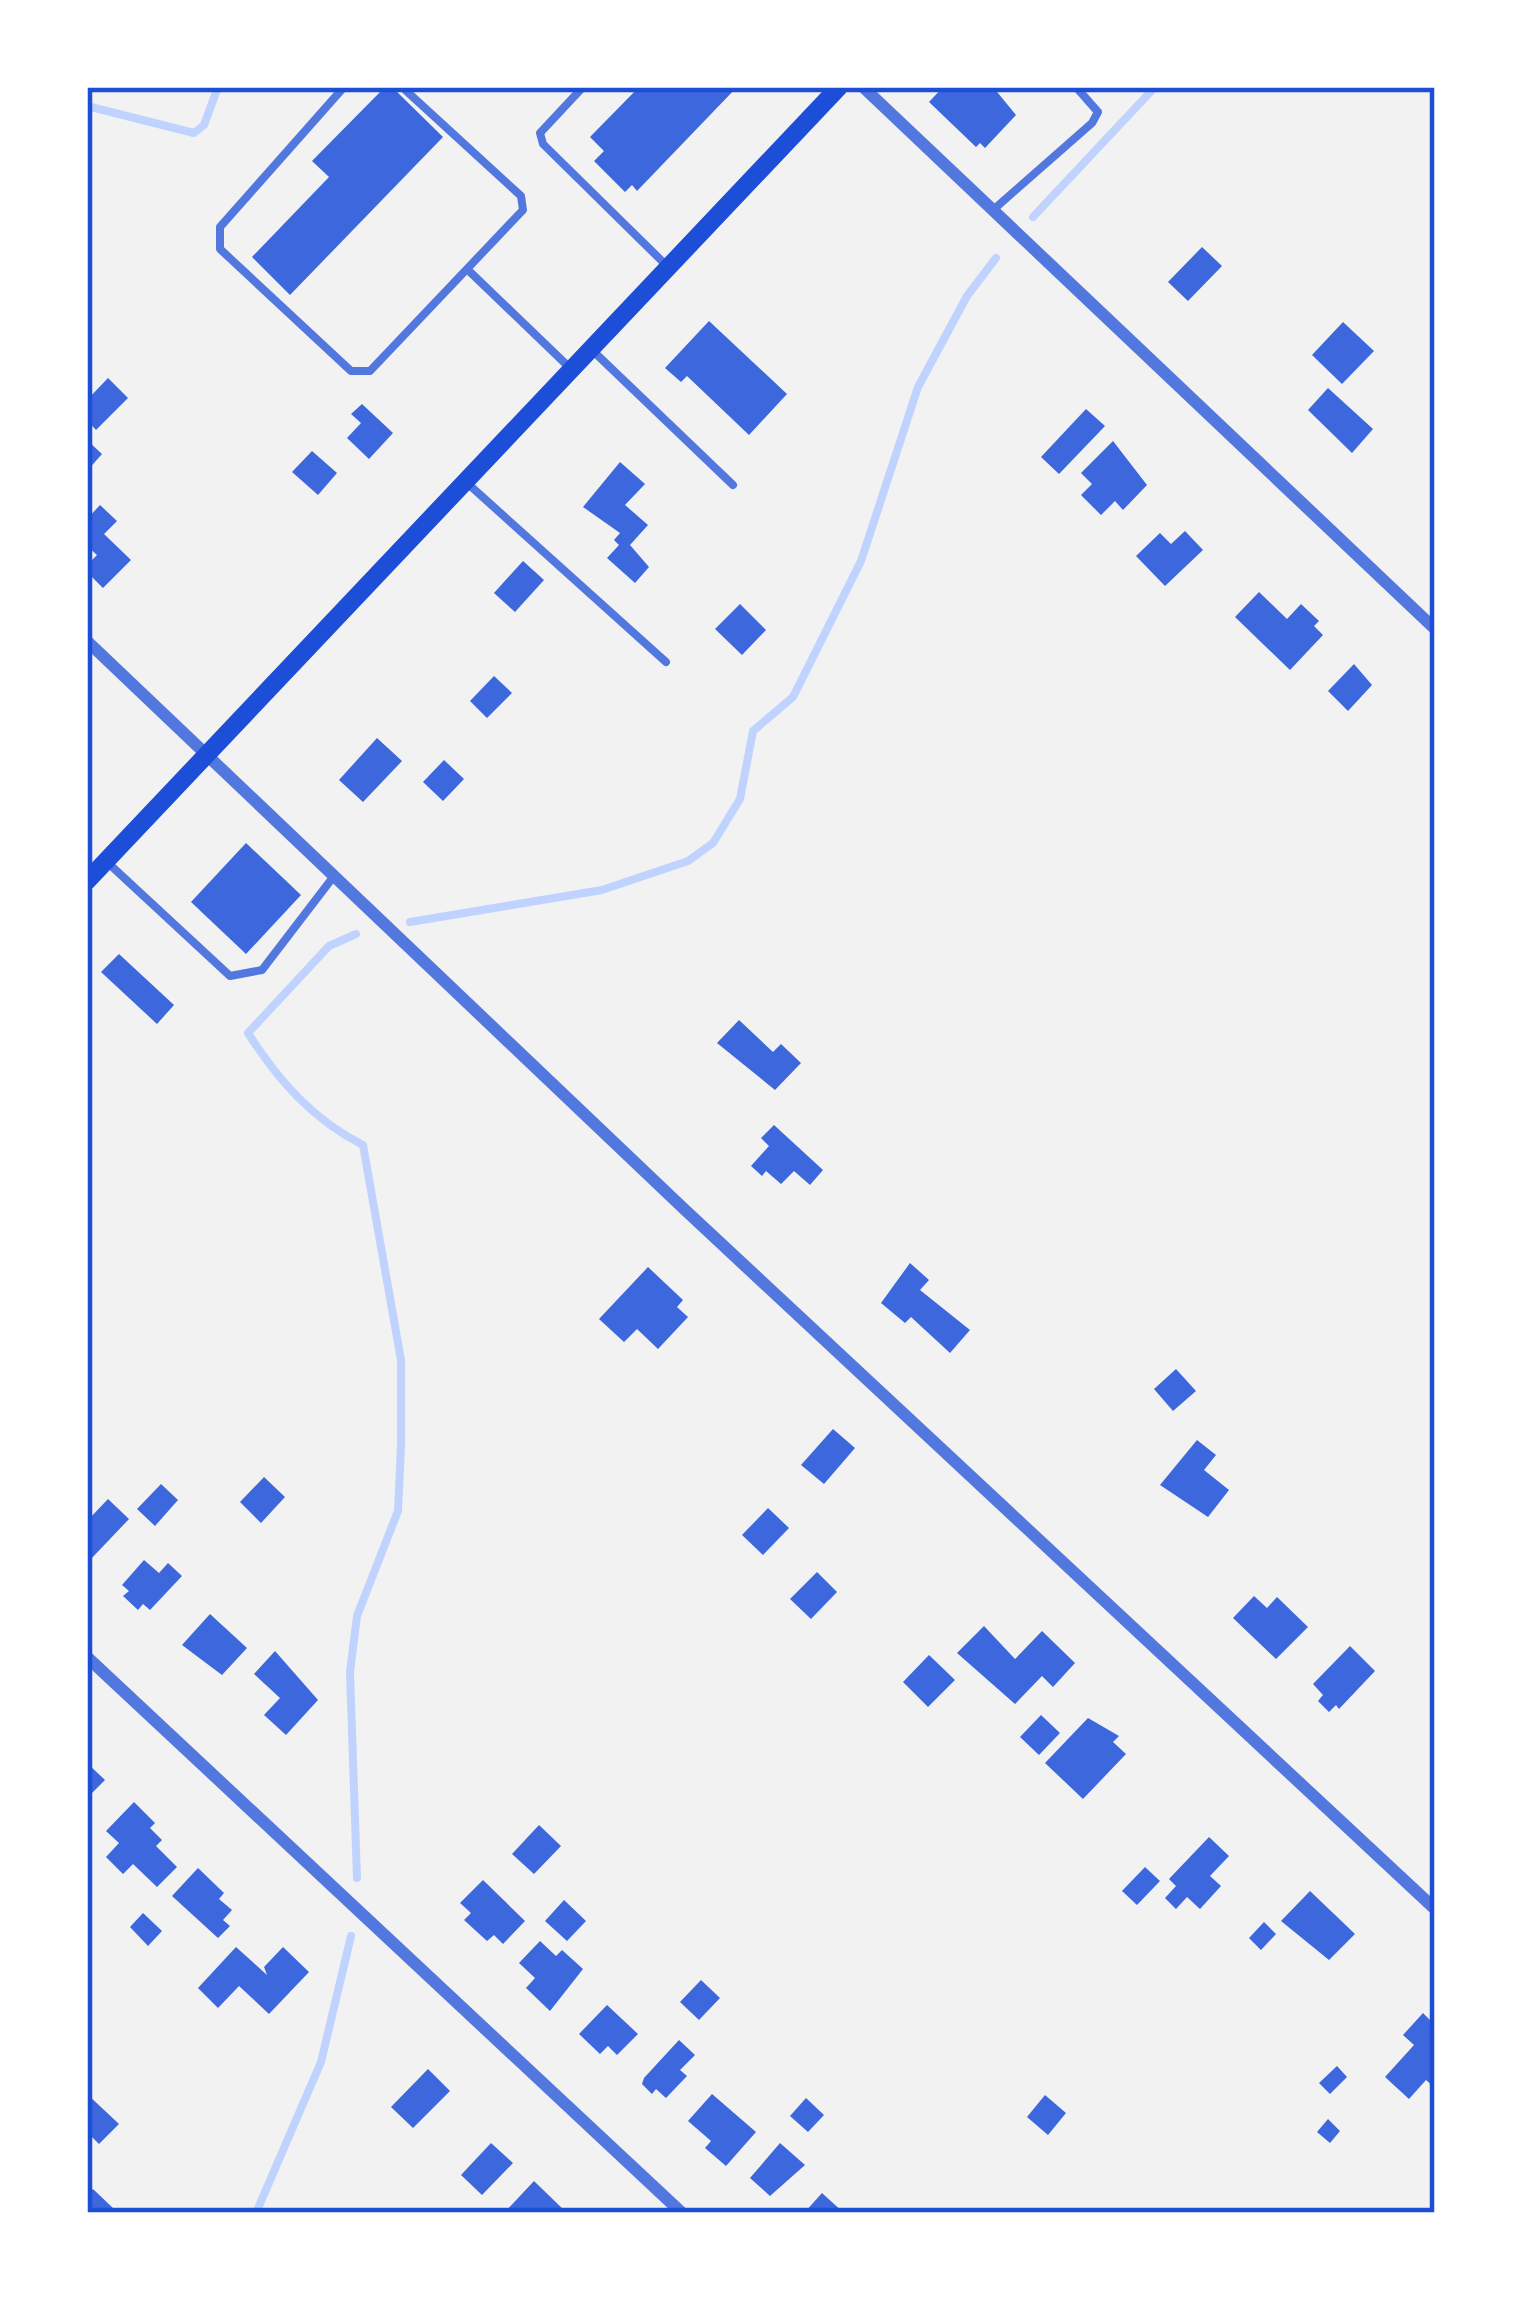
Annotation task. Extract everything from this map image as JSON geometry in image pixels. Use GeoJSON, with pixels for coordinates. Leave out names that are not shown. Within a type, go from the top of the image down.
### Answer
{"type":"FeatureCollection","features":[{"type":"Feature","properties":{"kind":"main road"},"geometry":{"type":"LineString","coordinates":[[87,881],[839,87]]}},
{"type":"Feature","properties":{"kind":"street"},"geometry":{"type":"LineString","coordinates":[[863,87],[1435,629]]}},
{"type":"Feature","properties":{"kind":"street"},"geometry":{"type":"LineString","coordinates":[[87,641],[1435,1909]]}},
{"type":"Feature","properties":{"kind":"street"},"geometry":{"type":"LineString","coordinates":[[87,1657],[682,2213]]}},
{"type":"Feature","properties":{"kind":"lane"},"geometry":{"type":"LineString","coordinates":[[344,87],[220,227],[220,249],[351,371],[370,371],[523,210],[521,196],[402,87]]}},
{"type":"Feature","properties":{"kind":"lane"},"geometry":{"type":"LineString","coordinates":[[583,87],[540,133],[543,144],[668,267]]}},
{"type":"Feature","properties":{"kind":"lane"},"geometry":{"type":"LineString","coordinates":[[992,211],[1092,123],[1098,112],[1076,87]]}},
{"type":"Feature","properties":{"kind":"lane"},"geometry":{"type":"LineString","coordinates":[[467,269],[572,369]]}},
{"type":"Feature","properties":{"kind":"lane"},"geometry":{"type":"LineString","coordinates":[[591,349],[733,484]]}},
{"type":"Feature","properties":{"kind":"lane"},"geometry":{"type":"LineString","coordinates":[[465,481],[666,662]]}},
{"type":"Feature","properties":{"kind":"lane"},"geometry":{"type":"LineString","coordinates":[[106,861],[230,976],[262,970],[334,876]]}},
{"type":"Feature","properties":{"kind":"building"},"geometry":{"type":"Polygon","coordinates":[[[385,87],[392,87],[443,137],[290,295],[252,257],[329,177],[312,161],[385,87]]]}},
{"type":"Feature","properties":{"kind":"building"},"geometry":{"type":"Polygon","coordinates":[[[639,87],[737,87],[637,191],[632,185],[625,192],[594,161],[604,151],[590,137],[639,87]]]}},
{"type":"Feature","properties":{"kind":"building"},"geometry":{"type":"Polygon","coordinates":[[[943,87],[993,87],[1016,115],[985,148],[980,143],[976,147],[929,102],[943,87]]]}},
{"type":"Feature","properties":{"kind":"building"},"geometry":{"type":"Polygon","coordinates":[[[1202,247],[1222,266],[1188,301],[1168,282],[1202,247]]]}},
{"type":"Feature","properties":{"kind":"building"},"geometry":{"type":"Polygon","coordinates":[[[709,321],[787,394],[749,435],[687,376],[681,382],[665,368],[709,321]]]}},
{"type":"Feature","properties":{"kind":"building"},"geometry":{"type":"Polygon","coordinates":[[[1343,322],[1374,351],[1342,384],[1312,355],[1343,322]]]}},
{"type":"Feature","properties":{"kind":"building"},"geometry":{"type":"Polygon","coordinates":[[[108,378],[128,398],[96,430],[87,420],[87,400],[108,378]]]}},
{"type":"Feature","properties":{"kind":"building"},"geometry":{"type":"Polygon","coordinates":[[[1328,388],[1373,429],[1352,453],[1308,410],[1328,388]]]}},
{"type":"Feature","properties":{"kind":"building"},"geometry":{"type":"Polygon","coordinates":[[[362,404],[393,433],[369,459],[347,438],[361,423],[351,414],[362,404]]]}},
{"type":"Feature","properties":{"kind":"building"},"geometry":{"type":"Polygon","coordinates":[[[1086,409],[1105,426],[1059,474],[1041,457],[1086,409]]]}},
{"type":"Feature","properties":{"kind":"building"},"geometry":{"type":"Polygon","coordinates":[[[87,440],[102,454],[87,471],[87,440]]]}},
{"type":"Feature","properties":{"kind":"building"},"geometry":{"type":"Polygon","coordinates":[[[1113,441],[1147,485],[1123,510],[1115,501],[1101,515],[1081,495],[1092,484],[1081,473],[1113,441]]]}},
{"type":"Feature","properties":{"kind":"building"},"geometry":{"type":"Polygon","coordinates":[[[312,451],[337,473],[318,495],[292,472],[312,451]]]}},
{"type":"Feature","properties":{"kind":"building"},"geometry":{"type":"Polygon","coordinates":[[[620,462],[645,484],[625,505],[648,525],[630,545],[649,567],[635,583],[607,558],[619,545],[614,540],[620,533],[583,507],[620,462]]]}},
{"type":"Feature","properties":{"kind":"building"},"geometry":{"type":"Polygon","coordinates":[[[100,505],[117,521],[104,534],[131,560],[103,588],[92,577],[87,582],[87,565],[97,555],[87,546],[87,519],[100,505]]]}},
{"type":"Feature","properties":{"kind":"building"},"geometry":{"type":"Polygon","coordinates":[[[1185,531],[1203,550],[1165,586],[1136,556],[1160,533],[1171,544],[1185,531]]]}},
{"type":"Feature","properties":{"kind":"building"},"geometry":{"type":"Polygon","coordinates":[[[523,561],[544,580],[515,612],[494,593],[523,561]]]}},
{"type":"Feature","properties":{"kind":"building"},"geometry":{"type":"Polygon","coordinates":[[[1259,592],[1287,619],[1301,604],[1319,621],[1314,626],[1323,635],[1290,670],[1235,617],[1259,592]]]}},
{"type":"Feature","properties":{"kind":"building"},"geometry":{"type":"Polygon","coordinates":[[[740,604],[766,630],[742,655],[715,629],[740,604]]]}},
{"type":"Feature","properties":{"kind":"building"},"geometry":{"type":"Polygon","coordinates":[[[1354,664],[1372,685],[1348,711],[1328,691],[1354,664]]]}},
{"type":"Feature","properties":{"kind":"building"},"geometry":{"type":"Polygon","coordinates":[[[494,676],[512,693],[487,718],[470,701],[494,676]]]}},
{"type":"Feature","properties":{"kind":"building"},"geometry":{"type":"Polygon","coordinates":[[[377,738],[402,761],[363,802],[339,780],[377,738]]]}},
{"type":"Feature","properties":{"kind":"building"},"geometry":{"type":"Polygon","coordinates":[[[444,760],[464,779],[443,801],[423,782],[444,760]]]}},
{"type":"Feature","properties":{"kind":"building"},"geometry":{"type":"Polygon","coordinates":[[[246,843],[301,895],[246,954],[191,902],[246,843]]]}},
{"type":"Feature","properties":{"kind":"building"},"geometry":{"type":"Polygon","coordinates":[[[119,954],[174,1005],[157,1024],[101,972],[119,954]]]}},
{"type":"Feature","properties":{"kind":"building"},"geometry":{"type":"Polygon","coordinates":[[[739,1020],[773,1052],[781,1044],[801,1063],[775,1090],[717,1043],[739,1020]]]}},
{"type":"Feature","properties":{"kind":"building"},"geometry":{"type":"Polygon","coordinates":[[[774,1125],[823,1170],[810,1185],[794,1171],[781,1184],[751,1166],[769,1146],[761,1138],[774,1125]]]}},
{"type":"Feature","properties":{"kind":"building"},"geometry":{"type":"Polygon","coordinates":[[[910,1263],[929,1280],[920,1290],[970,1330],[950,1353],[911,1317],[905,1323],[881,1303],[910,1263]]]}},
{"type":"Feature","properties":{"kind":"building"},"geometry":{"type":"Polygon","coordinates":[[[648,1267],[683,1300],[677,1307],[688,1317],[658,1349],[637,1329],[624,1342],[599,1319],[648,1267]]]}},
{"type":"Feature","properties":{"kind":"building"},"geometry":{"type":"Polygon","coordinates":[[[1176,1369],[1196,1391],[1173,1411],[1154,1389],[1176,1369]]]}},
{"type":"Feature","properties":{"kind":"building"},"geometry":{"type":"Polygon","coordinates":[[[833,1429],[855,1448],[824,1484],[801,1465],[833,1429]]]}},
{"type":"Feature","properties":{"kind":"building"},"geometry":{"type":"Polygon","coordinates":[[[1197,1440],[1216,1455],[1204,1470],[1229,1490],[1208,1517],[1160,1485],[1197,1440]]]}},
{"type":"Feature","properties":{"kind":"building"},"geometry":{"type":"Polygon","coordinates":[[[264,1477],[285,1497],[261,1523],[240,1502],[264,1477]]]}},
{"type":"Feature","properties":{"kind":"building"},"geometry":{"type":"Polygon","coordinates":[[[161,1484],[178,1500],[155,1526],[137,1509],[161,1484]]]}},
{"type":"Feature","properties":{"kind":"building"},"geometry":{"type":"Polygon","coordinates":[[[108,1499],[129,1519],[90,1560],[87,1521],[108,1499]]]}},
{"type":"Feature","properties":{"kind":"building"},"geometry":{"type":"Polygon","coordinates":[[[768,1508],[789,1528],[763,1555],[742,1535],[768,1508]]]}},
{"type":"Feature","properties":{"kind":"building"},"geometry":{"type":"Polygon","coordinates":[[[144,1560],[159,1573],[168,1563],[182,1576],[150,1610],[143,1604],[138,1610],[123,1596],[129,1591],[122,1585],[144,1560]]]}},
{"type":"Feature","properties":{"kind":"building"},"geometry":{"type":"Polygon","coordinates":[[[817,1572],[837,1592],[811,1619],[790,1599],[817,1572]]]}},
{"type":"Feature","properties":{"kind":"building"},"geometry":{"type":"Polygon","coordinates":[[[1254,1596],[1267,1608],[1277,1597],[1308,1627],[1276,1659],[1233,1618],[1254,1596]]]}},
{"type":"Feature","properties":{"kind":"building"},"geometry":{"type":"Polygon","coordinates":[[[210,1614],[247,1648],[222,1675],[182,1645],[210,1614]]]}},
{"type":"Feature","properties":{"kind":"building"},"geometry":{"type":"Polygon","coordinates":[[[984,1626],[1015,1659],[1042,1631],[1075,1663],[1053,1687],[1042,1676],[1015,1704],[957,1653],[984,1626]]]}},
{"type":"Feature","properties":{"kind":"building"},"geometry":{"type":"Polygon","coordinates":[[[1350,1646],[1375,1671],[1339,1709],[1336,1705],[1329,1712],[1318,1701],[1323,1695],[1313,1684],[1350,1646]]]}},
{"type":"Feature","properties":{"kind":"building"},"geometry":{"type":"Polygon","coordinates":[[[275,1651],[318,1700],[286,1735],[264,1715],[280,1698],[254,1674],[275,1651]]]}},
{"type":"Feature","properties":{"kind":"building"},"geometry":{"type":"Polygon","coordinates":[[[929,1655],[955,1680],[928,1707],[903,1682],[929,1655]]]}},
{"type":"Feature","properties":{"kind":"building"},"geometry":{"type":"Polygon","coordinates":[[[1041,1715],[1060,1733],[1039,1755],[1020,1737],[1041,1715]]]}},
{"type":"Feature","properties":{"kind":"building"},"geometry":{"type":"Polygon","coordinates":[[[1088,1718],[1119,1736],[1113,1742],[1126,1754],[1083,1799],[1045,1763],[1088,1718]]]}},
{"type":"Feature","properties":{"kind":"building"},"geometry":{"type":"Polygon","coordinates":[[[87,1763],[105,1780],[87,1798],[87,1763]]]}},
{"type":"Feature","properties":{"kind":"building"},"geometry":{"type":"Polygon","coordinates":[[[134,1802],[155,1823],[150,1828],[162,1840],[156,1846],[177,1867],[157,1887],[133,1864],[123,1874],[106,1857],[119,1843],[106,1831],[134,1802]]]}},
{"type":"Feature","properties":{"kind":"building"},"geometry":{"type":"Polygon","coordinates":[[[539,1825],[561,1846],[534,1874],[512,1854],[539,1825]]]}},
{"type":"Feature","properties":{"kind":"building"},"geometry":{"type":"Polygon","coordinates":[[[1209,1837],[1229,1856],[1210,1876],[1221,1886],[1200,1909],[1187,1897],[1176,1909],[1165,1898],[1176,1886],[1169,1879],[1209,1837]]]}},
{"type":"Feature","properties":{"kind":"building"},"geometry":{"type":"Polygon","coordinates":[[[1145,1867],[1160,1881],[1137,1905],[1122,1891],[1145,1867]]]}},
{"type":"Feature","properties":{"kind":"building"},"geometry":{"type":"Polygon","coordinates":[[[198,1868],[224,1893],[219,1899],[232,1910],[223,1920],[230,1926],[218,1938],[172,1896],[198,1868]]]}},
{"type":"Feature","properties":{"kind":"building"},"geometry":{"type":"Polygon","coordinates":[[[483,1880],[525,1921],[503,1944],[494,1935],[487,1941],[464,1920],[471,1913],[460,1903],[483,1880]]]}},
{"type":"Feature","properties":{"kind":"building"},"geometry":{"type":"Polygon","coordinates":[[[1310,1891],[1355,1934],[1329,1960],[1281,1921],[1310,1891]]]}},
{"type":"Feature","properties":{"kind":"building"},"geometry":{"type":"Polygon","coordinates":[[[564,1900],[586,1921],[567,1941],[545,1921],[564,1900]]]}},
{"type":"Feature","properties":{"kind":"building"},"geometry":{"type":"Polygon","coordinates":[[[143,1913],[162,1931],[148,1946],[130,1927],[143,1913]]]}},
{"type":"Feature","properties":{"kind":"building"},"geometry":{"type":"Polygon","coordinates":[[[1264,1922],[1276,1934],[1261,1950],[1249,1938],[1264,1922]]]}},
{"type":"Feature","properties":{"kind":"building"},"geometry":{"type":"Polygon","coordinates":[[[540,1941],[556,1956],[562,1950],[583,1969],[550,2011],[526,1988],[535,1978],[519,1963],[540,1941]]]}},
{"type":"Feature","properties":{"kind":"building"},"geometry":{"type":"Polygon","coordinates":[[[236,1947],[267,1975],[264,1967],[283,1947],[309,1972],[269,2014],[239,1986],[218,2008],[198,1988],[236,1947]]]}},
{"type":"Feature","properties":{"kind":"building"},"geometry":{"type":"Polygon","coordinates":[[[701,1980],[720,1998],[699,2020],[680,2002],[701,1980]]]}},
{"type":"Feature","properties":{"kind":"building"},"geometry":{"type":"Polygon","coordinates":[[[607,2005],[638,2034],[617,2055],[608,2046],[600,2054],[579,2034],[607,2005]]]}},
{"type":"Feature","properties":{"kind":"building"},"geometry":{"type":"Polygon","coordinates":[[[1423,2013],[1435,2025],[1435,2088],[1426,2080],[1409,2099],[1385,2077],[1414,2045],[1403,2035],[1423,2013]]]}},
{"type":"Feature","properties":{"kind":"building"},"geometry":{"type":"Polygon","coordinates":[[[679,2040],[695,2055],[680,2070],[687,2076],[666,2098],[656,2089],[652,2094],[642,2084],[644,2078],[679,2040]]]}},
{"type":"Feature","properties":{"kind":"building"},"geometry":{"type":"Polygon","coordinates":[[[1337,2066],[1347,2077],[1330,2094],[1319,2083],[1337,2066]]]}},
{"type":"Feature","properties":{"kind":"building"},"geometry":{"type":"Polygon","coordinates":[[[428,2069],[450,2091],[413,2128],[391,2107],[428,2069]]]}},
{"type":"Feature","properties":{"kind":"building"},"geometry":{"type":"Polygon","coordinates":[[[87,2094],[119,2124],[99,2144],[87,2132],[87,2094]]]}},
{"type":"Feature","properties":{"kind":"building"},"geometry":{"type":"Polygon","coordinates":[[[712,2094],[756,2132],[726,2166],[705,2148],[711,2141],[688,2121],[712,2094]]]}},
{"type":"Feature","properties":{"kind":"building"},"geometry":{"type":"Polygon","coordinates":[[[1045,2095],[1066,2113],[1048,2135],[1027,2117],[1045,2095]]]}},
{"type":"Feature","properties":{"kind":"building"},"geometry":{"type":"Polygon","coordinates":[[[806,2098],[824,2115],[808,2132],[790,2116],[806,2098]]]}},
{"type":"Feature","properties":{"kind":"building"},"geometry":{"type":"Polygon","coordinates":[[[1328,2119],[1340,2131],[1330,2143],[1317,2132],[1328,2119]]]}},
{"type":"Feature","properties":{"kind":"building"},"geometry":{"type":"Polygon","coordinates":[[[491,2143],[513,2163],[482,2195],[461,2175],[491,2143]]]}},
{"type":"Feature","properties":{"kind":"building"},"geometry":{"type":"Polygon","coordinates":[[[780,2143],[805,2165],[770,2196],[750,2178],[780,2143]]]}},
{"type":"Feature","properties":{"kind":"building"},"geometry":{"type":"Polygon","coordinates":[[[534,2181],[567,2213],[504,2213],[534,2181]]]}},
{"type":"Feature","properties":{"kind":"building"},"geometry":{"type":"Polygon","coordinates":[[[93,2189],[114,2209],[110,2213],[87,2213],[87,2196],[93,2189]]]}},
{"type":"Feature","properties":{"kind":"building"},"geometry":{"type":"Polygon","coordinates":[[[822,2193],[844,2213],[804,2213],[822,2193]]]}},
{"type":"Feature","properties":{"kind":"waterway"},"geometry":{"type":"LineString","coordinates":[[87,106],[194,133],[204,125],[218,87]]}},
{"type":"Feature","properties":{"kind":"waterway"},"geometry":{"type":"LineString","coordinates":[[1033,217],[1155,87]]}},
{"type":"Feature","properties":{"kind":"waterway"},"geometry":{"type":"LineString","coordinates":[[410,922],[602,890],[688,861],[713,843],[740,799],[753,731],[793,697],[861,561],[918,387],[967,296],[996,258]]}},
{"type":"Feature","properties":{"kind":"waterway"},"geometry":{"type":"LineString","coordinates":[[356,934],[329,946],[248,1033],[298,1097],[328,1124],[363,1145],[401,1360],[398,1511],[357,1616],[350,1672],[357,1878]]}},
{"type":"Feature","properties":{"kind":"waterway"},"geometry":{"type":"LineString","coordinates":[[256,2213],[321,2062],[351,1936]]}}]}
